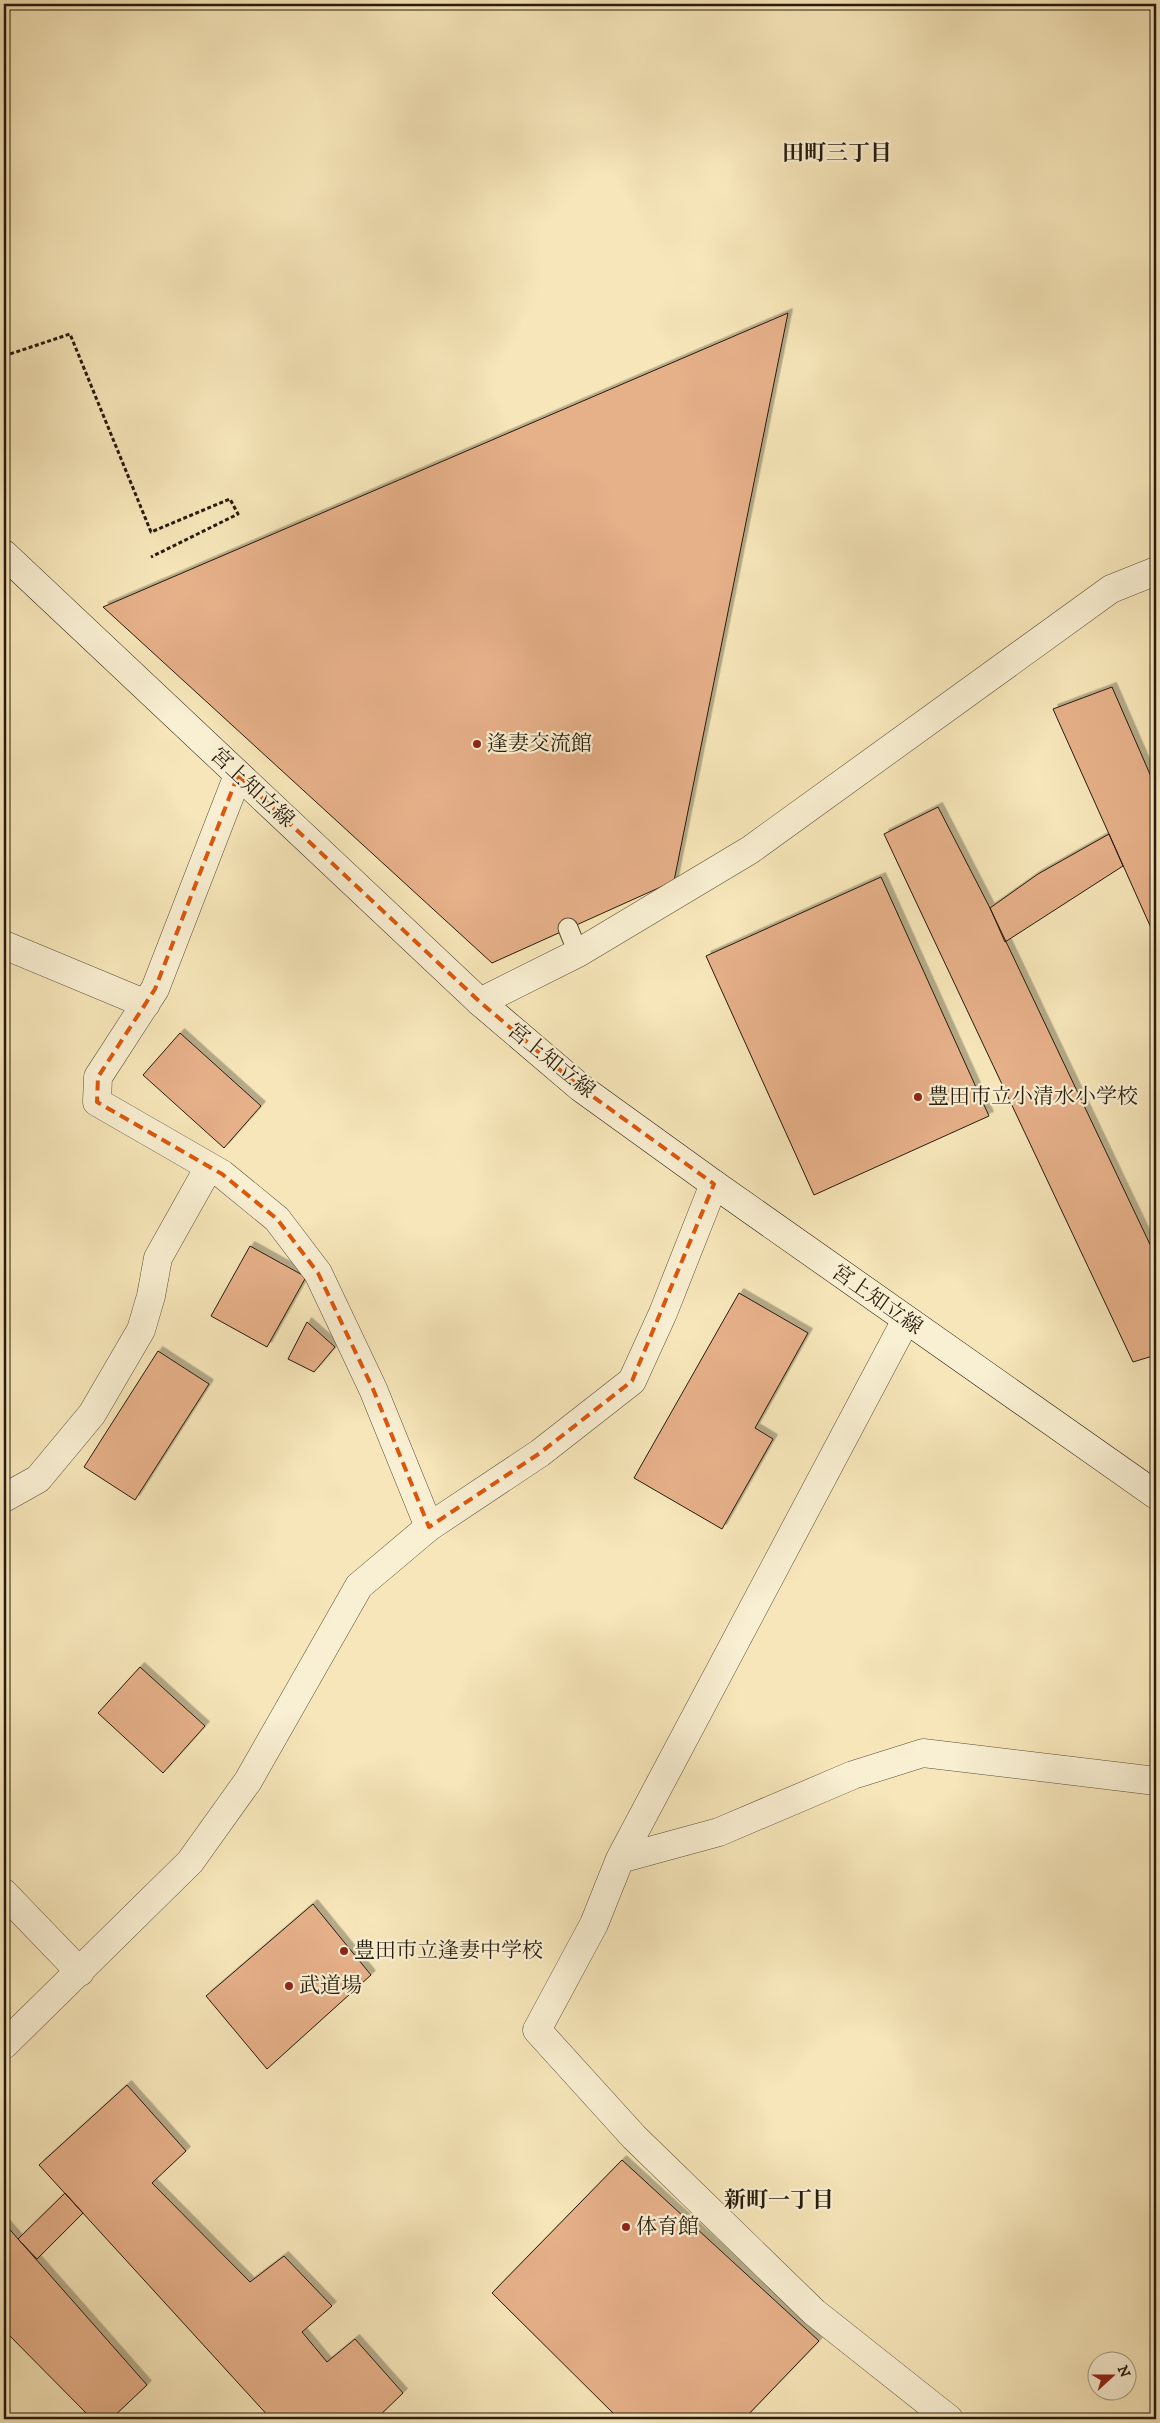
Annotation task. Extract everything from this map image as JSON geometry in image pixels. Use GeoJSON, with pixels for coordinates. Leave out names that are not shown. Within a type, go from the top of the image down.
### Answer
{"type":"FeatureCollection","features":[{"type":"Feature","properties":{"kind":"street","name":"宮上知立線"},"geometry":{"type":"LineString","coordinates":[[4,554],[480,1002],[581,1088],[906,1320],[1156,1495]]}},
{"type":"Feature","properties":{"kind":"street"},"geometry":{"type":"LineString","coordinates":[[480,1002],[578,953],[750,850],[1111,590],[1156,571]]}},
{"type":"Feature","properties":{"kind":"street"},"geometry":{"type":"LineString","coordinates":[[238,775],[155,989],[98,1077],[97,1102],[222,1174],[277,1220],[318,1273],[373,1388],[429,1527]]}},
{"type":"Feature","properties":{"kind":"street"},"geometry":{"type":"LineString","coordinates":[[4,945],[146,1004]]}},
{"type":"Feature","properties":{"kind":"street"},"geometry":{"type":"LineString","coordinates":[[4,1498],[38,1478],[92,1414],[141,1330],[151,1296],[158,1258],[209,1167]]}},
{"type":"Feature","properties":{"kind":"street"},"geometry":{"type":"LineString","coordinates":[[4,2045],[190,1862],[248,1781],[359,1586],[429,1527],[540,1452],[632,1381],[663,1313],[714,1184]]}},
{"type":"Feature","properties":{"kind":"street"},"geometry":{"type":"LineString","coordinates":[[906,1320],[620,1860],[594,1924],[537,2030],[634,2137],[814,2312],[949,2419]]}},
{"type":"Feature","properties":{"kind":"street"},"geometry":{"type":"LineString","coordinates":[[620,1860],[719,1832],[853,1775],[923,1753],[1156,1781]]}},
{"type":"Feature","properties":{"kind":"street"},"geometry":{"type":"LineString","coordinates":[[4,1893],[80,1972]]}},
{"type":"Feature","properties":{"kind":"lane"},"geometry":{"type":"LineString","coordinates":[[568,928],[578,953]]}},
{"type":"Feature","properties":{"kind":"path"},"geometry":{"type":"LineString","coordinates":[[4,356],[70,334],[151,532],[230,499],[238,514],[150,557]]}},
{"type":"Feature","properties":{"kind":"highlighted area"},"geometry":{"type":"Polygon","coordinates":[[[238,775],[480,1002],[581,1088],[714,1184],[632,1381],[540,1453],[429,1527],[373,1389],[318,1273],[277,1219],[222,1174],[97,1102],[98,1077],[155,989],[238,775]]]}},
{"type":"Feature","properties":{"kind":"building","name":"逢妻交流館"},"geometry":{"type":"Polygon","coordinates":[[[788,313],[674,881],[492,963],[103,607],[788,313]]]}},
{"type":"Feature","properties":{"kind":"building"},"geometry":{"type":"Polygon","coordinates":[[[1112,687],[1156,788],[1156,939],[1053,709],[1112,687]]]}},
{"type":"Feature","properties":{"kind":"building"},"geometry":{"type":"Polygon","coordinates":[[[938,807],[990,908],[1156,1257],[1156,1355],[1133,1362],[884,834],[938,807]]]}},
{"type":"Feature","properties":{"kind":"building"},"geometry":{"type":"Polygon","coordinates":[[[1109,834],[1123,866],[1005,942],[990,908],[1038,874],[1109,834]]]}},
{"type":"Feature","properties":{"kind":"building"},"geometry":{"type":"Polygon","coordinates":[[[881,877],[989,1116],[814,1195],[706,956],[881,877]]]}},
{"type":"Feature","properties":{"kind":"building"},"geometry":{"type":"Polygon","coordinates":[[[180,1033],[261,1106],[224,1148],[143,1075],[180,1033]]]}},
{"type":"Feature","properties":{"kind":"building"},"geometry":{"type":"Polygon","coordinates":[[[250,1246],[306,1277],[267,1347],[211,1316],[250,1246]]]}},
{"type":"Feature","properties":{"kind":"building"},"geometry":{"type":"Polygon","coordinates":[[[739,1293],[808,1333],[755,1428],[773,1439],[722,1529],[634,1478],[739,1293]]]}},
{"type":"Feature","properties":{"kind":"building"},"geometry":{"type":"Polygon","coordinates":[[[307,1322],[335,1347],[314,1372],[288,1359],[307,1322]]]}},
{"type":"Feature","properties":{"kind":"building"},"geometry":{"type":"Polygon","coordinates":[[[158,1351],[209,1384],[135,1500],[84,1467],[158,1351]]]}},
{"type":"Feature","properties":{"kind":"building"},"geometry":{"type":"Polygon","coordinates":[[[140,1667],[205,1726],[163,1773],[98,1713],[140,1667]]]}},
{"type":"Feature","properties":{"kind":"building","name":"武道場"},"geometry":{"type":"Polygon","coordinates":[[[313,1904],[371,1975],[267,2069],[206,1996],[313,1904]]]}},
{"type":"Feature","properties":{"kind":"building"},"geometry":{"type":"Polygon","coordinates":[[[127,2085],[186,2151],[152,2183],[250,2282],[284,2256],[332,2306],[302,2332],[327,2362],[355,2339],[403,2393],[376,2419],[271,2419],[39,2165],[127,2085]]]}},
{"type":"Feature","properties":{"kind":"building","name":"体育館"},"geometry":{"type":"Polygon","coordinates":[[[622,2160],[819,2341],[744,2419],[619,2419],[492,2293],[622,2160]]]}},
{"type":"Feature","properties":{"kind":"building"},"geometry":{"type":"Polygon","coordinates":[[[65,2193],[83,2213],[37,2259],[18,2239],[65,2193]]]}},
{"type":"Feature","properties":{"kind":"building"},"geometry":{"type":"Polygon","coordinates":[[[4,2223],[147,2385],[111,2419],[92,2419],[4,2330],[4,2223]]]}},
{"type":"Feature","properties":{"kind":"place","name":"逢妻交流館"},"geometry":{"type":"Point","coordinates":[477,744]}},
{"type":"Feature","properties":{"kind":"place","name":"豊田市立小清水小学校"},"geometry":{"type":"Point","coordinates":[918,1097]}},
{"type":"Feature","properties":{"kind":"place","name":"豊田市立逢妻中学校"},"geometry":{"type":"Point","coordinates":[344,1951]}},
{"type":"Feature","properties":{"kind":"place","name":"武道場"},"geometry":{"type":"Point","coordinates":[289,1986]}},
{"type":"Feature","properties":{"kind":"place","name":"体育館"},"geometry":{"type":"Point","coordinates":[626,2227]}},
{"type":"Feature","properties":{"kind":"district","name":"田町三丁目"},"geometry":{"type":"Point","coordinates":[837,153]}},
{"type":"Feature","properties":{"kind":"district","name":"新町一丁目"},"geometry":{"type":"Point","coordinates":[779,2200]}}]}
